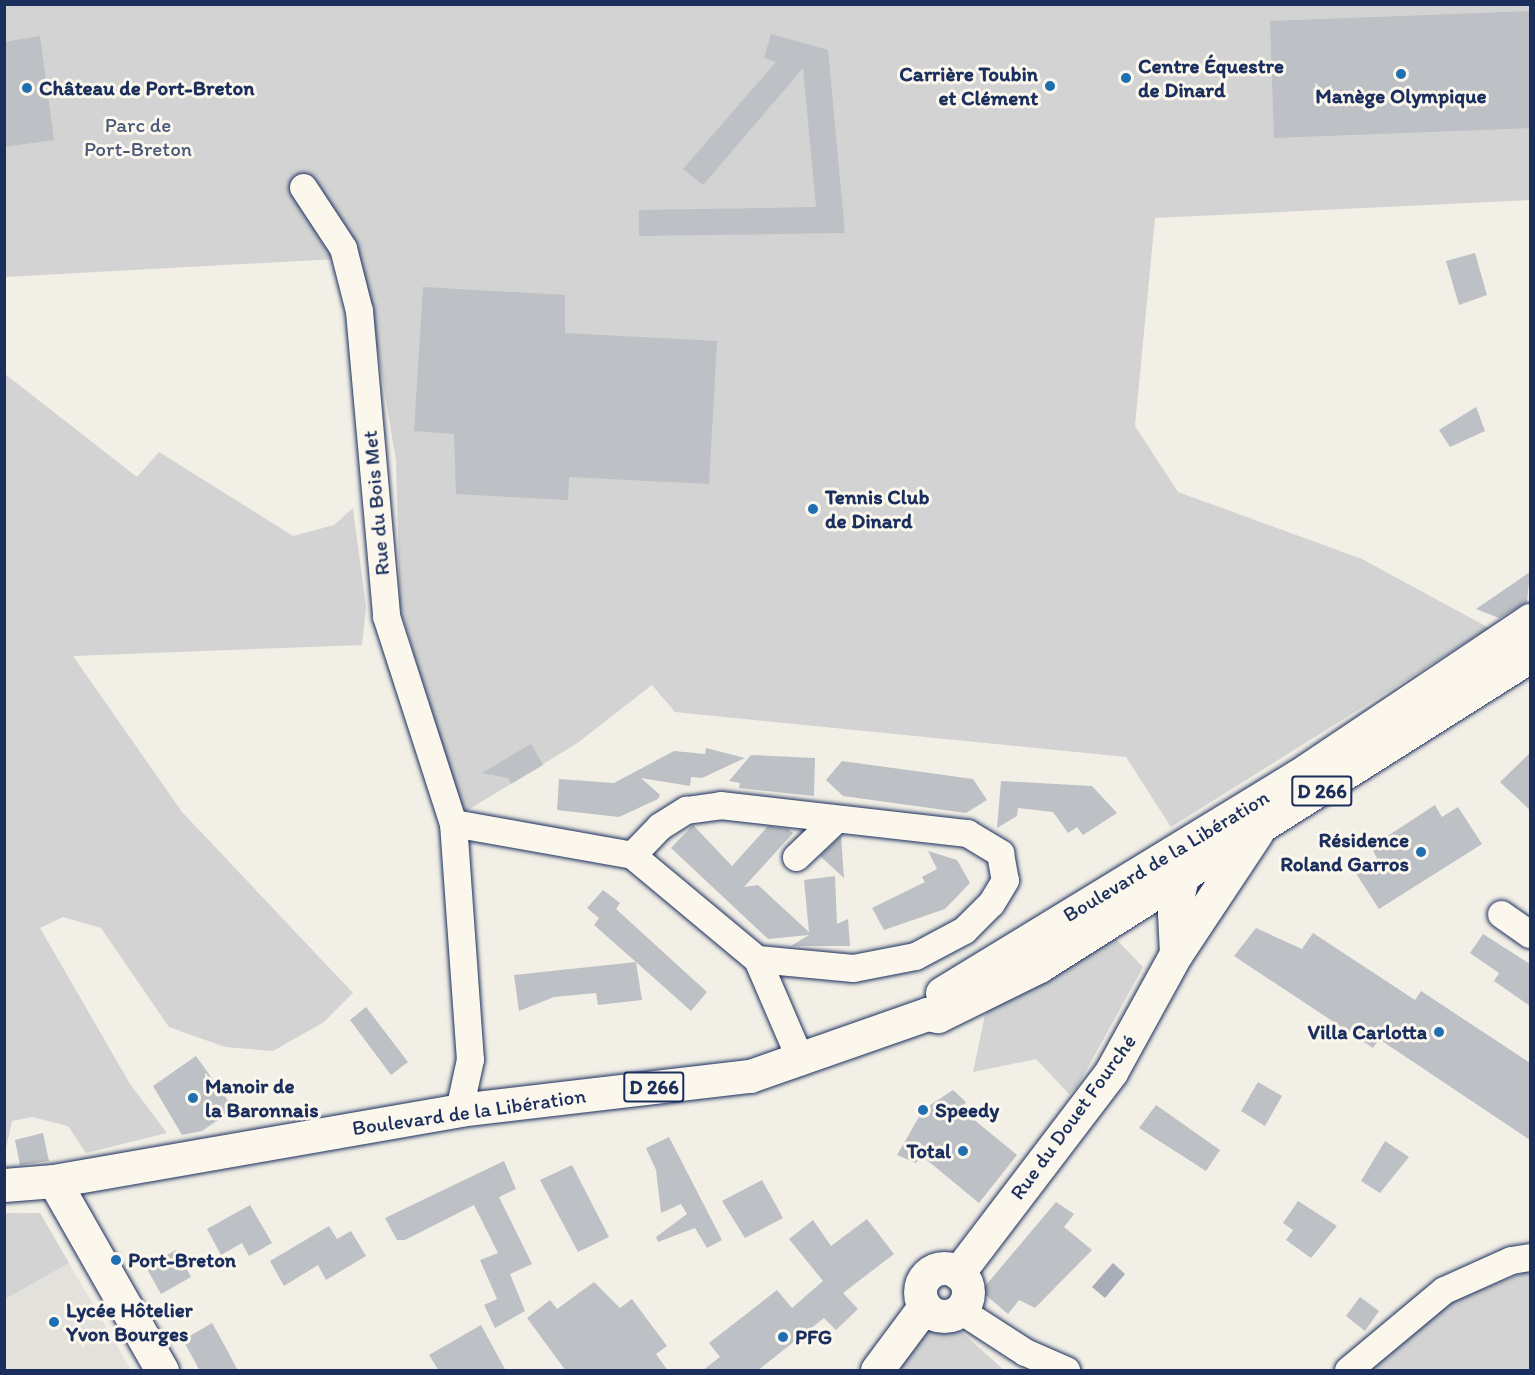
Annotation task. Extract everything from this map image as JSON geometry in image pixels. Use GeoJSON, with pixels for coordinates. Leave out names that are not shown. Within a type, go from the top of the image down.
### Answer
{"type":"FeatureCollection","features":[{"type":"Feature","properties":{"kind":"main road","name":"Boulevard de la Libération"},"geometry":{"type":"LineString","coordinates":[[927,1014],[929,1001],[1164,854],[1193,841],[1530,620]]}},
{"type":"Feature","properties":{"kind":"main road","name":"Boulevard de la Libération"},"geometry":{"type":"LineString","coordinates":[[4,1185],[54,1181],[473,1108],[750,1076],[801,1062],[927,1014],[938,1016],[986,994],[1257,832],[1530,656]]}},
{"type":"Feature","properties":{"kind":"main road","name":"Rue du Douet Fourché"},"geometry":{"type":"LineString","coordinates":[[958,1273],[1111,1072],[1176,954],[1257,832]]}},
{"type":"Feature","properties":{"kind":"main road","name":"Rue du Douet Fourché"},"geometry":{"type":"LineString","coordinates":[[1176,954],[1179,878],[1193,841]]}},
{"type":"Feature","properties":{"kind":"main road"},"geometry":{"type":"LineString","coordinates":[[1110,921],[1153,922],[1176,954]]}},
{"type":"Feature","properties":{"kind":"main road"},"geometry":{"type":"LineString","coordinates":[[54,1181],[162,1371]]}},
{"type":"Feature","properties":{"kind":"main road"},"geometry":{"type":"LineString","coordinates":[[943,1268],[958,1273],[968,1295],[960,1310],[939,1316],[924,1307],[920,1289],[928,1274],[943,1268]]}},
{"type":"Feature","properties":{"kind":"main road"},"geometry":{"type":"LineString","coordinates":[[878,1371],[924,1307]]}},
{"type":"Feature","properties":{"kind":"street","name":"Rue du Bois Met"},"geometry":{"type":"LineString","coordinates":[[303,187],[343,248],[359,311],[386,616],[453,823],[473,1108]]}},
{"type":"Feature","properties":{"kind":"street"},"geometry":{"type":"LineString","coordinates":[[632,855],[686,810],[720,805],[967,833],[1010,847],[1005,880],[991,903],[964,930],[915,956],[853,968],[757,959]]}},
{"type":"Feature","properties":{"kind":"street"},"geometry":{"type":"LineString","coordinates":[[796,857],[836,819]]}},
{"type":"Feature","properties":{"kind":"street"},"geometry":{"type":"LineString","coordinates":[[453,823],[632,855],[757,959],[801,1062]]}},
{"type":"Feature","properties":{"kind":"street"},"geometry":{"type":"LineString","coordinates":[[1501,914],[1530,934]]}},
{"type":"Feature","properties":{"kind":"street"},"geometry":{"type":"LineString","coordinates":[[1348,1371],[1444,1290],[1511,1260],[1530,1257]]}},
{"type":"Feature","properties":{"kind":"street"},"geometry":{"type":"LineString","coordinates":[[960,1310],[1025,1352],[1066,1371]]}},
{"type":"Feature","properties":{"kind":"shaded area","name":"Lycée Hôtelier Yvon Bourges"},"geometry":{"type":"Polygon","coordinates":[[[4,1213],[40,1213],[131,1370],[5,1370],[4,1213]]]}},
{"type":"Feature","properties":{"kind":"shaded area"},"geometry":{"type":"Polygon","coordinates":[[[1113,1263],[1125,1274],[1105,1298],[1092,1287],[1113,1263]]]}},
{"type":"Feature","properties":{"kind":"green space","name":"Parc de Port-Breton"},"geometry":{"type":"Polygon","coordinates":[[[5,5],[1530,5],[1530,200],[1155,218],[1135,426],[1178,492],[1362,559],[1489,628],[1171,827],[1126,757],[675,712],[652,685],[576,744],[463,813],[400,608],[396,461],[372,315],[355,258],[5,277],[5,5]]]}},
{"type":"Feature","properties":{"kind":"green space"},"geometry":{"type":"Polygon","coordinates":[[[5,374],[137,477],[159,452],[293,536],[334,525],[353,508],[366,607],[362,645],[73,656],[182,812],[353,993],[324,1022],[273,1051],[225,1047],[169,1027],[101,928],[63,917],[40,928],[130,1084],[167,1133],[86,1153],[68,1126],[32,1117],[12,1121],[5,1153],[5,374]]]}},
{"type":"Feature","properties":{"kind":"green space"},"geometry":{"type":"Polygon","coordinates":[[[1114,937],[1143,967],[1077,1087],[1069,1094],[1036,1059],[973,1072],[985,1015],[997,1002],[1114,937]]]}},
{"type":"Feature","properties":{"kind":"green space"},"geometry":{"type":"Polygon","coordinates":[[[5,1213],[40,1213],[69,1263],[5,1299],[5,1213]]]}},
{"type":"Feature","properties":{"kind":"green space"},"geometry":{"type":"Polygon","coordinates":[[[1530,1270],[1530,1370],[1365,1370],[1441,1306],[1530,1270]]]}},
{"type":"Feature","properties":{"kind":"green space"},"geometry":{"type":"Polygon","coordinates":[[[925,1323],[956,1327],[1004,1370],[898,1370],[895,1367],[925,1323]]]}},
{"type":"Feature","properties":{"kind":"building","name":"Manège Olympique"},"geometry":{"type":"Polygon","coordinates":[[[1530,11],[1530,128],[1274,138],[1270,21],[1530,11]]]}},
{"type":"Feature","properties":{"kind":"building"},"geometry":{"type":"Polygon","coordinates":[[[771,34],[828,50],[845,233],[639,236],[639,210],[816,207],[803,68],[703,185],[683,169],[776,62],[764,58],[771,34]]]}},
{"type":"Feature","properties":{"kind":"building","name":"Château de Port-Breton"},"geometry":{"type":"Polygon","coordinates":[[[40,36],[54,140],[4,147],[4,42],[40,36]]]}},
{"type":"Feature","properties":{"kind":"building"},"geometry":{"type":"Polygon","coordinates":[[[1475,253],[1487,295],[1459,305],[1446,261],[1475,253]]]}},
{"type":"Feature","properties":{"kind":"building"},"geometry":{"type":"Polygon","coordinates":[[[423,287],[565,295],[565,333],[717,341],[709,484],[569,477],[568,500],[456,494],[454,434],[414,431],[423,287]]]}},
{"type":"Feature","properties":{"kind":"building"},"geometry":{"type":"Polygon","coordinates":[[[1476,407],[1485,431],[1450,447],[1439,430],[1476,407]]]}},
{"type":"Feature","properties":{"kind":"building"},"geometry":{"type":"Polygon","coordinates":[[[1530,572],[1527,602],[1499,618],[1476,609],[1530,572]]]}},
{"type":"Feature","properties":{"kind":"building"},"geometry":{"type":"Polygon","coordinates":[[[531,744],[543,765],[511,784],[508,778],[482,773],[531,744]]]}},
{"type":"Feature","properties":{"kind":"building"},"geometry":{"type":"Polygon","coordinates":[[[706,748],[745,758],[702,778],[691,777],[690,786],[641,778],[660,795],[658,799],[619,817],[557,810],[559,779],[614,783],[674,751],[705,754],[706,748]]]}},
{"type":"Feature","properties":{"kind":"building"},"geometry":{"type":"Polygon","coordinates":[[[1530,753],[1530,810],[1500,782],[1530,753]]]}},
{"type":"Feature","properties":{"kind":"building"},"geometry":{"type":"Polygon","coordinates":[[[751,755],[815,758],[814,796],[739,788],[740,783],[729,781],[751,755]]]}},
{"type":"Feature","properties":{"kind":"building"},"geometry":{"type":"Polygon","coordinates":[[[842,761],[973,779],[987,800],[966,813],[843,796],[826,780],[842,761]]]}},
{"type":"Feature","properties":{"kind":"building"},"geometry":{"type":"Polygon","coordinates":[[[1001,781],[1092,786],[1117,813],[1083,835],[1077,827],[1068,833],[1053,812],[1018,808],[1017,816],[997,828],[1001,781]]]}},
{"type":"Feature","properties":{"kind":"building","name":"Résidence Roland Garros"},"geometry":{"type":"Polygon","coordinates":[[[1435,805],[1442,817],[1458,807],[1482,844],[1379,909],[1355,872],[1377,858],[1371,847],[1435,805]]]}},
{"type":"Feature","properties":{"kind":"building"},"geometry":{"type":"Polygon","coordinates":[[[693,825],[732,866],[768,826],[788,829],[793,833],[744,887],[758,885],[809,932],[804,880],[835,876],[837,924],[848,919],[850,946],[791,946],[809,935],[768,939],[671,848],[693,825]]]}},
{"type":"Feature","properties":{"kind":"building"},"geometry":{"type":"Polygon","coordinates":[[[841,836],[844,878],[820,856],[841,836]]]}},
{"type":"Feature","properties":{"kind":"building"},"geometry":{"type":"Polygon","coordinates":[[[928,851],[957,860],[970,883],[945,909],[884,930],[872,908],[925,882],[922,877],[937,869],[928,851]]]}},
{"type":"Feature","properties":{"kind":"building"},"geometry":{"type":"Polygon","coordinates":[[[603,890],[620,903],[616,909],[707,992],[691,1011],[594,925],[599,918],[587,908],[603,890]]]}},
{"type":"Feature","properties":{"kind":"building","name":"Villa Carlotta"},"geometry":{"type":"Polygon","coordinates":[[[1256,928],[1302,949],[1313,933],[1415,1000],[1421,991],[1530,1063],[1530,1140],[1379,1039],[1373,1048],[1234,956],[1256,928]]]}},
{"type":"Feature","properties":{"kind":"building"},"geometry":{"type":"Polygon","coordinates":[[[1483,934],[1530,964],[1530,1006],[1494,981],[1499,973],[1470,953],[1483,934]]]}},
{"type":"Feature","properties":{"kind":"building"},"geometry":{"type":"Polygon","coordinates":[[[636,962],[642,1000],[598,1005],[596,993],[554,997],[519,1011],[514,975],[636,962]]]}},
{"type":"Feature","properties":{"kind":"building"},"geometry":{"type":"Polygon","coordinates":[[[366,1007],[408,1062],[391,1075],[350,1020],[366,1007]]]}},
{"type":"Feature","properties":{"kind":"building","name":"Manoir de la Baronnais"},"geometry":{"type":"Polygon","coordinates":[[[196,1056],[234,1109],[202,1131],[182,1135],[153,1086],[196,1056]]]}},
{"type":"Feature","properties":{"kind":"building"},"geometry":{"type":"Polygon","coordinates":[[[1258,1082],[1282,1096],[1265,1126],[1241,1111],[1258,1082]]]}},
{"type":"Feature","properties":{"kind":"building","name":"Total"},"geometry":{"type":"Polygon","coordinates":[[[953,1090],[966,1102],[961,1109],[1017,1155],[979,1203],[922,1156],[916,1163],[897,1155],[923,1110],[953,1090]]]}},
{"type":"Feature","properties":{"kind":"building"},"geometry":{"type":"Polygon","coordinates":[[[1156,1105],[1220,1150],[1206,1171],[1139,1128],[1156,1105]]]}},
{"type":"Feature","properties":{"kind":"building"},"geometry":{"type":"Polygon","coordinates":[[[43,1133],[49,1161],[20,1165],[15,1140],[43,1133]]]}},
{"type":"Feature","properties":{"kind":"building"},"geometry":{"type":"Polygon","coordinates":[[[669,1137],[722,1240],[707,1248],[695,1228],[658,1242],[656,1237],[687,1214],[681,1204],[661,1213],[656,1170],[646,1148],[669,1137]]]}},
{"type":"Feature","properties":{"kind":"building"},"geometry":{"type":"Polygon","coordinates":[[[1385,1141],[1409,1157],[1380,1193],[1361,1181],[1385,1141]]]}},
{"type":"Feature","properties":{"kind":"building"},"geometry":{"type":"Polygon","coordinates":[[[504,1161],[516,1189],[499,1197],[532,1264],[510,1274],[525,1311],[495,1328],[484,1305],[497,1299],[480,1260],[498,1253],[474,1205],[405,1240],[397,1240],[385,1218],[504,1161]]]}},
{"type":"Feature","properties":{"kind":"building"},"geometry":{"type":"Polygon","coordinates":[[[572,1165],[609,1237],[578,1252],[540,1180],[572,1165]]]}},
{"type":"Feature","properties":{"kind":"building"},"geometry":{"type":"Polygon","coordinates":[[[762,1180],[783,1218],[745,1238],[722,1201],[762,1180]]]}},
{"type":"Feature","properties":{"kind":"building"},"geometry":{"type":"Polygon","coordinates":[[[1298,1201],[1337,1226],[1311,1258],[1286,1240],[1293,1230],[1283,1223],[1298,1201]]]}},
{"type":"Feature","properties":{"kind":"building"},"geometry":{"type":"Polygon","coordinates":[[[1056,1202],[1074,1214],[1064,1227],[1092,1250],[1035,1308],[1019,1300],[1008,1314],[981,1291],[1056,1202]]]}},
{"type":"Feature","properties":{"kind":"building"},"geometry":{"type":"Polygon","coordinates":[[[250,1205],[272,1243],[249,1256],[242,1243],[221,1255],[207,1229],[250,1205]]]}},
{"type":"Feature","properties":{"kind":"building"},"geometry":{"type":"Polygon","coordinates":[[[867,1219],[894,1254],[843,1293],[858,1309],[836,1330],[824,1318],[757,1371],[702,1371],[720,1357],[709,1343],[777,1290],[792,1308],[823,1281],[789,1239],[813,1220],[831,1246],[867,1219]]]}},
{"type":"Feature","properties":{"kind":"building"},"geometry":{"type":"Polygon","coordinates":[[[329,1226],[337,1239],[351,1231],[366,1256],[326,1280],[318,1265],[284,1286],[270,1261],[329,1226]]]}},
{"type":"Feature","properties":{"kind":"building"},"geometry":{"type":"Polygon","coordinates":[[[176,1250],[191,1277],[161,1294],[146,1267],[176,1250]]]}},
{"type":"Feature","properties":{"kind":"building"},"geometry":{"type":"Polygon","coordinates":[[[594,1282],[620,1308],[632,1299],[667,1346],[656,1354],[668,1371],[566,1371],[527,1318],[550,1300],[557,1309],[594,1282]]]}},
{"type":"Feature","properties":{"kind":"building"},"geometry":{"type":"Polygon","coordinates":[[[1360,1297],[1379,1311],[1365,1331],[1346,1316],[1360,1297]]]}},
{"type":"Feature","properties":{"kind":"building"},"geometry":{"type":"Polygon","coordinates":[[[212,1323],[238,1371],[200,1371],[183,1340],[212,1323]]]}},
{"type":"Feature","properties":{"kind":"building"},"geometry":{"type":"Polygon","coordinates":[[[481,1325],[506,1371],[439,1371],[429,1355],[481,1325]]]}},
{"type":"Feature","properties":{"kind":"place","name":"Manège Olympique"},"geometry":{"type":"Point","coordinates":[1401,74]}},
{"type":"Feature","properties":{"kind":"place","name":"Centre Équestre de Dinard"},"geometry":{"type":"Point","coordinates":[1126,78]}},
{"type":"Feature","properties":{"kind":"place","name":"Carrière Toubin et Clément"},"geometry":{"type":"Point","coordinates":[1050,86]}},
{"type":"Feature","properties":{"kind":"place","name":"Château de Port-Breton"},"geometry":{"type":"Point","coordinates":[27,88]}},
{"type":"Feature","properties":{"kind":"place","name":"Tennis Club de Dinard"},"geometry":{"type":"Point","coordinates":[813,509]}},
{"type":"Feature","properties":{"kind":"place","name":"Résidence Roland Garros"},"geometry":{"type":"Point","coordinates":[1421,852]}},
{"type":"Feature","properties":{"kind":"place","name":"Villa Carlotta"},"geometry":{"type":"Point","coordinates":[1439,1032]}},
{"type":"Feature","properties":{"kind":"place","name":"Manoir de la Baronnais"},"geometry":{"type":"Point","coordinates":[193,1098]}},
{"type":"Feature","properties":{"kind":"place","name":"Speedy"},"geometry":{"type":"Point","coordinates":[923,1110]}},
{"type":"Feature","properties":{"kind":"place","name":"Total"},"geometry":{"type":"Point","coordinates":[963,1151]}},
{"type":"Feature","properties":{"kind":"place","name":"Port-Breton"},"geometry":{"type":"Point","coordinates":[116,1260]}},
{"type":"Feature","properties":{"kind":"place","name":"Lycée Hôtelier Yvon Bourges"},"geometry":{"type":"Point","coordinates":[54,1322]}},
{"type":"Feature","properties":{"kind":"place","name":"PFG"},"geometry":{"type":"Point","coordinates":[783,1337]}}]}
